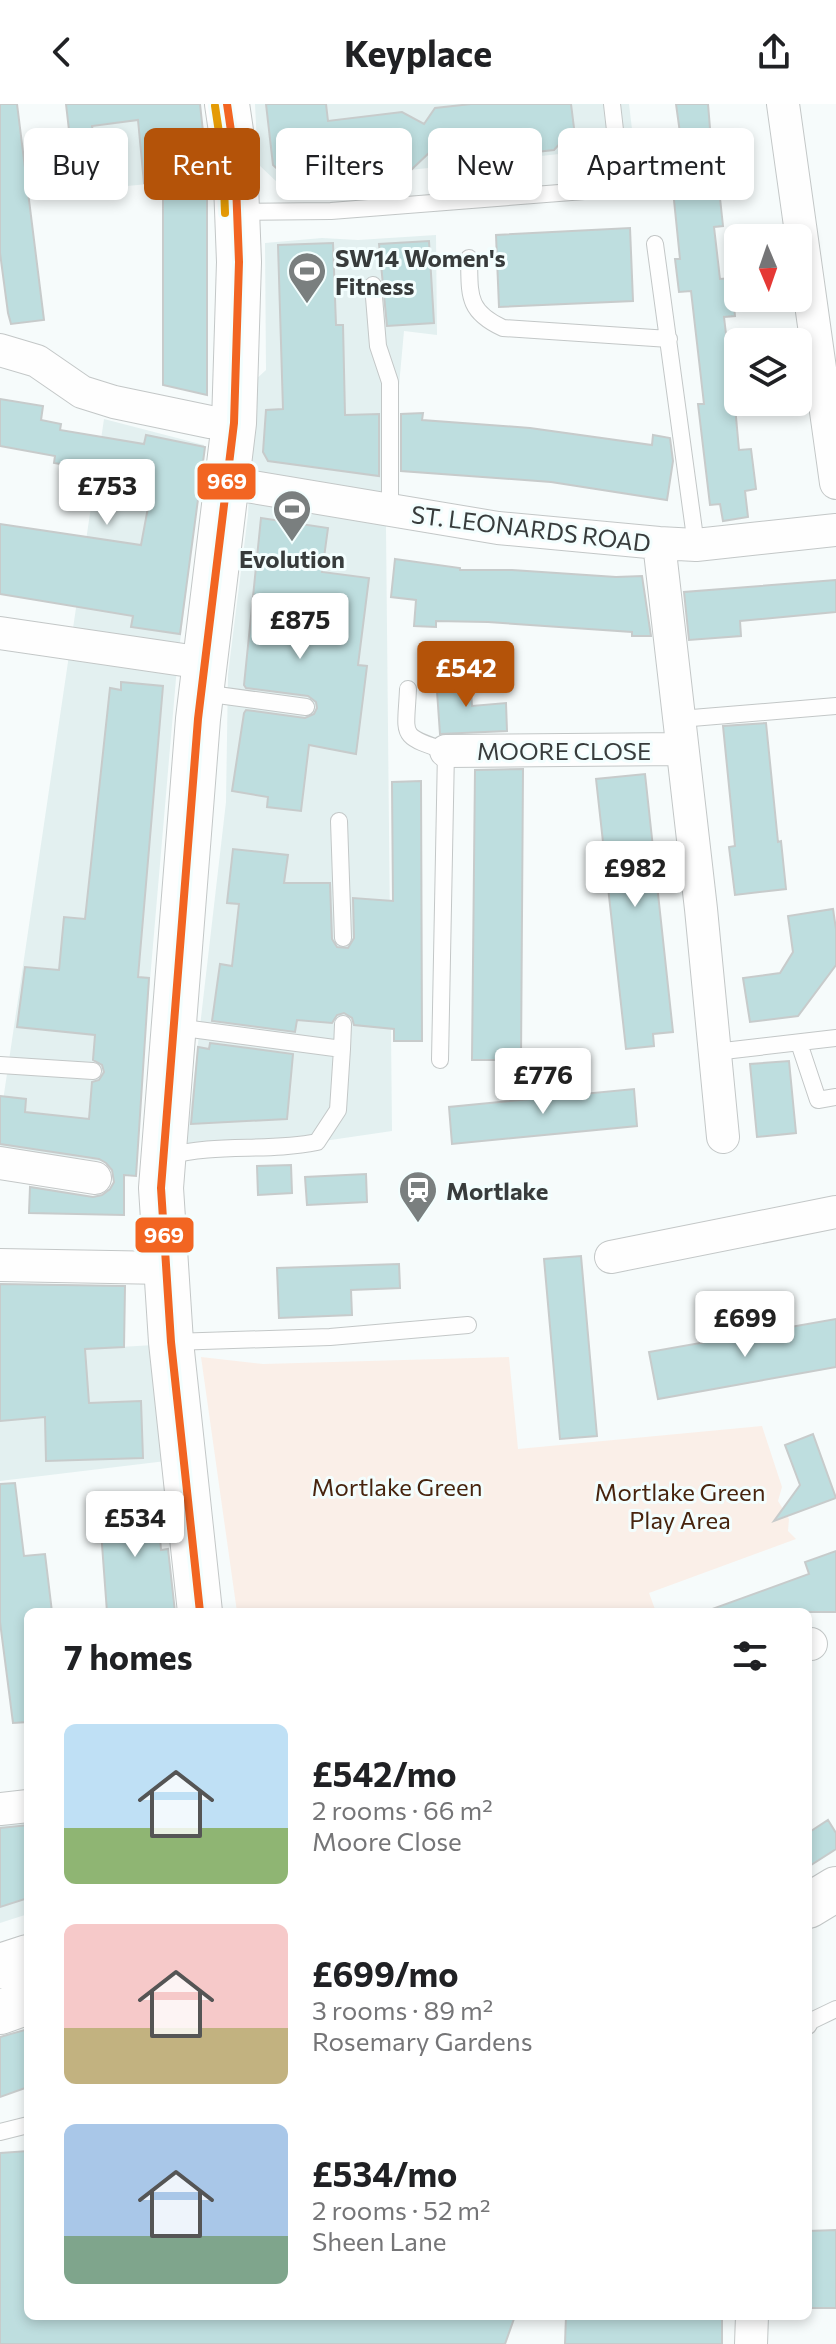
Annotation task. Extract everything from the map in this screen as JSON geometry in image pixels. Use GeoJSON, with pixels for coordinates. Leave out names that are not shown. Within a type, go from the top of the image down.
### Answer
{"type":"FeatureCollection","features":[{"type":"Feature","properties":{"kind":"main road"},"geometry":{"type":"LineString","coordinates":[[200,1608],[171,1342],[161,1188],[164,1075],[175,1026],[188,832],[203,678],[234,423],[239,262],[235,158],[227,104]]}},
{"type":"Feature","properties":{"kind":"main road"},"geometry":{"type":"LineString","coordinates":[[812,1904],[836,1889]]}},
{"type":"Feature","properties":{"kind":"main road"},"geometry":{"type":"LineString","coordinates":[[0,1966],[24,1958]]}},
{"type":"Feature","properties":{"kind":"main road"},"geometry":{"type":"LineString","coordinates":[[0,2012],[24,2003]]}},
{"type":"Feature","properties":{"kind":"street"},"geometry":{"type":"LineString","coordinates":[[783,104],[836,483]]}},
{"type":"Feature","properties":{"kind":"street"},"geometry":{"type":"LineString","coordinates":[[0,350],[37,361],[82,392],[103,399],[151,412],[234,423]]}},
{"type":"Feature","properties":{"kind":"street","name":"ST. LEONARDS ROAD"},"geometry":{"type":"LineString","coordinates":[[229,483],[498,528],[659,543],[696,545],[836,530]]}},
{"type":"Feature","properties":{"kind":"street"},"geometry":{"type":"LineString","coordinates":[[659,543],[723,1137]]}},
{"type":"Feature","properties":{"kind":"street"},"geometry":{"type":"LineString","coordinates":[[0,633],[203,678]]}},
{"type":"Feature","properties":{"kind":"street","name":"MOORE CLOSE"},"geometry":{"type":"LineString","coordinates":[[446,751],[681,734]]}},
{"type":"Feature","properties":{"kind":"street"},"geometry":{"type":"LineString","coordinates":[[0,1163],[95,1178]]}},
{"type":"Feature","properties":{"kind":"street"},"geometry":{"type":"LineString","coordinates":[[611,1257],[836,1212]]}},
{"type":"Feature","properties":{"kind":"street"},"geometry":{"type":"LineString","coordinates":[[0,1265],[166,1268]]}},
{"type":"Feature","properties":{"kind":"street"},"geometry":{"type":"LineString","coordinates":[[0,1809],[24,1806]]}},
{"type":"Feature","properties":{"kind":"street"},"geometry":{"type":"LineString","coordinates":[[751,2344],[752,2320]]}},
{"type":"Feature","properties":{"kind":"lane"},"geometry":{"type":"LineString","coordinates":[[237,213],[331,211],[610,189],[619,165],[612,104]]}},
{"type":"Feature","properties":{"kind":"lane"},"geometry":{"type":"LineString","coordinates":[[655,244],[696,545]]}},
{"type":"Feature","properties":{"kind":"lane"},"geometry":{"type":"LineString","coordinates":[[469,258],[470,297],[477,312],[503,328],[669,339]]}},
{"type":"Feature","properties":{"kind":"lane"},"geometry":{"type":"LineString","coordinates":[[373,285],[378,346],[390,382],[390,511]]}},
{"type":"Feature","properties":{"kind":"lane"},"geometry":{"type":"LineString","coordinates":[[203,678],[306,707]]}},
{"type":"Feature","properties":{"kind":"lane"},"geometry":{"type":"LineString","coordinates":[[408,689],[406,730],[413,740],[446,751],[440,1060]]}},
{"type":"Feature","properties":{"kind":"lane"},"geometry":{"type":"LineString","coordinates":[[681,734],[836,706]]}},
{"type":"Feature","properties":{"kind":"lane"},"geometry":{"type":"LineString","coordinates":[[339,821],[343,938]]}},
{"type":"Feature","properties":{"kind":"lane"},"geometry":{"type":"LineString","coordinates":[[163,1157],[186,1151],[295,1147],[317,1142],[338,1110],[343,1024]]}},
{"type":"Feature","properties":{"kind":"lane"},"geometry":{"type":"LineString","coordinates":[[175,1026],[342,1049]]}},
{"type":"Feature","properties":{"kind":"lane"},"geometry":{"type":"LineString","coordinates":[[715,1052],[836,1038]]}},
{"type":"Feature","properties":{"kind":"lane"},"geometry":{"type":"LineString","coordinates":[[799,1043],[818,1100],[836,1097]]}},
{"type":"Feature","properties":{"kind":"lane"},"geometry":{"type":"LineString","coordinates":[[0,1065],[93,1071]]}},
{"type":"Feature","properties":{"kind":"lane"},"geometry":{"type":"LineString","coordinates":[[171,1342],[330,1337],[468,1325]]}},
{"type":"Feature","properties":{"kind":"lane"},"geometry":{"type":"LineString","coordinates":[[812,2021],[836,2009]]}},
{"type":"Feature","properties":{"kind":"lane"},"geometry":{"type":"LineString","coordinates":[[0,2132],[24,2126]]}},
{"type":"Feature","properties":{"kind":"shaded area"},"geometry":{"type":"Polygon","coordinates":[[[67,104],[200,104],[203,128],[144,128],[144,184],[128,186],[128,128],[69,128],[67,104]]]}},
{"type":"Feature","properties":{"kind":"shaded area"},"geometry":{"type":"Polygon","coordinates":[[[255,104],[629,104],[632,128],[558,128],[558,154],[542,156],[542,128],[428,128],[428,168],[412,170],[412,128],[276,128],[276,181],[260,166],[260,128],[256,128],[255,104]]]}},
{"type":"Feature","properties":{"kind":"shaded area"},"geometry":{"type":"Polygon","coordinates":[[[436,235],[437,335],[404,331],[386,528],[392,1131],[317,1142],[186,1147],[226,802],[228,674],[248,515],[254,381],[266,370],[265,243],[436,235]]]}},
{"type":"Feature","properties":{"kind":"shaded area"},"geometry":{"type":"Polygon","coordinates":[[[104,419],[204,445],[177,667],[134,1165],[0,1149],[0,1121],[104,419]]]}},
{"type":"Feature","properties":{"kind":"shaded area"},"geometry":{"type":"Polygon","coordinates":[[[154,1345],[166,1461],[0,1481],[0,1354],[154,1345]]]}},
{"type":"Feature","properties":{"kind":"shaded area"},"geometry":{"type":"Polygon","coordinates":[[[24,1815],[24,1915],[0,1923],[0,1818],[24,1815]]]}},
{"type":"Feature","properties":{"kind":"green space","name":"Mortlake Green"},"geometry":{"type":"Polygon","coordinates":[[[201,1357],[263,1364],[509,1357],[518,1449],[762,1426],[782,1487],[778,1501],[789,1519],[788,1531],[796,1539],[649,1593],[655,1608],[236,1608],[201,1357]]]}},
{"type":"Feature","properties":{"kind":"building"},"geometry":{"type":"Polygon","coordinates":[[[0,104],[17,104],[24,160],[24,200],[29,200],[44,320],[11,324],[0,253],[0,104]]]}},
{"type":"Feature","properties":{"kind":"building"},"geometry":{"type":"Polygon","coordinates":[[[66,104],[200,104],[203,128],[144,128],[144,183],[138,120],[92,128],[69,128],[66,104]]]}},
{"type":"Feature","properties":{"kind":"building"},"geometry":{"type":"Polygon","coordinates":[[[266,104],[326,104],[328,121],[402,112],[424,124],[435,108],[471,104],[571,104],[574,128],[558,128],[558,146],[554,150],[542,151],[542,128],[428,128],[428,154],[412,169],[412,128],[276,128],[276,168],[273,165],[266,104]]]}},
{"type":"Feature","properties":{"kind":"building"},"geometry":{"type":"Polygon","coordinates":[[[676,104],[708,104],[710,128],[679,128],[676,104]]]}},
{"type":"Feature","properties":{"kind":"building"},"geometry":{"type":"Polygon","coordinates":[[[163,200],[207,200],[207,395],[163,385],[163,200]]]}},
{"type":"Feature","properties":{"kind":"building"},"geometry":{"type":"Polygon","coordinates":[[[674,200],[720,200],[723,226],[714,227],[720,279],[724,279],[724,312],[735,312],[735,316],[724,317],[724,416],[736,416],[739,450],[751,449],[756,489],[745,491],[748,517],[723,521],[720,504],[710,505],[698,404],[704,404],[691,291],[679,292],[675,259],[680,259],[674,200]]]}},
{"type":"Feature","properties":{"kind":"building"},"geometry":{"type":"Polygon","coordinates":[[[630,228],[633,301],[499,307],[496,235],[630,228]]]}},
{"type":"Feature","properties":{"kind":"building"},"geometry":{"type":"Polygon","coordinates":[[[429,241],[434,323],[387,326],[379,244],[429,241]]]}},
{"type":"Feature","properties":{"kind":"building"},"geometry":{"type":"Polygon","coordinates":[[[333,243],[336,325],[343,325],[345,415],[379,414],[379,476],[268,461],[263,452],[266,410],[283,409],[278,245],[333,243]]]}},
{"type":"Feature","properties":{"kind":"building"},"geometry":{"type":"Polygon","coordinates":[[[0,399],[43,406],[41,420],[61,424],[60,430],[144,444],[146,435],[205,447],[180,634],[131,627],[133,616],[0,594],[0,524],[141,545],[152,486],[135,484],[137,477],[54,463],[55,456],[0,446],[0,399]]]}},
{"type":"Feature","properties":{"kind":"building"},"geometry":{"type":"Polygon","coordinates":[[[423,413],[422,420],[530,428],[652,445],[653,435],[670,438],[673,461],[667,500],[551,482],[401,471],[401,414],[423,413]]]}},
{"type":"Feature","properties":{"kind":"building"},"geometry":{"type":"Polygon","coordinates":[[[261,518],[328,528],[322,572],[369,578],[358,665],[367,666],[356,754],[309,745],[301,811],[267,807],[268,797],[232,791],[246,710],[305,718],[314,714],[317,708],[316,702],[308,696],[246,688],[244,685],[261,518]]]}},
{"type":"Feature","properties":{"kind":"building"},"geometry":{"type":"Polygon","coordinates":[[[395,559],[460,570],[642,576],[651,636],[488,622],[436,621],[436,627],[414,626],[416,600],[391,597],[395,559]]]}},
{"type":"Feature","properties":{"kind":"building"},"geometry":{"type":"Polygon","coordinates":[[[836,580],[836,612],[740,621],[741,636],[689,640],[684,592],[836,580]]]}},
{"type":"Feature","properties":{"kind":"building"},"geometry":{"type":"Polygon","coordinates":[[[470,674],[472,706],[506,703],[507,731],[440,734],[436,677],[470,674]]]}},
{"type":"Feature","properties":{"kind":"building"},"geometry":{"type":"Polygon","coordinates":[[[121,682],[163,686],[138,977],[149,978],[136,1176],[124,1175],[124,1215],[29,1213],[30,1187],[93,1197],[102,1195],[114,1182],[112,1170],[99,1159],[0,1144],[0,1096],[26,1099],[25,1112],[89,1119],[92,1082],[99,1080],[104,1072],[102,1065],[93,1060],[95,1035],[17,1027],[25,967],[59,970],[64,917],[85,919],[110,688],[121,690],[121,682]]]}},
{"type":"Feature","properties":{"kind":"building"},"geometry":{"type":"Polygon","coordinates":[[[766,723],[786,889],[735,895],[729,847],[735,846],[723,726],[766,723]]]}},
{"type":"Feature","properties":{"kind":"building"},"geometry":{"type":"Polygon","coordinates":[[[523,769],[521,1060],[472,1060],[475,770],[523,769]]]}},
{"type":"Feature","properties":{"kind":"building"},"geometry":{"type":"Polygon","coordinates":[[[645,774],[673,1032],[653,1034],[654,1046],[626,1049],[596,779],[645,774]]]}},
{"type":"Feature","properties":{"kind":"building"},"geometry":{"type":"Polygon","coordinates":[[[421,781],[422,1041],[394,1041],[394,1029],[354,1025],[352,1018],[344,1013],[337,1015],[332,1023],[297,1020],[295,1032],[212,1021],[220,964],[232,966],[239,904],[227,903],[233,849],[288,855],[284,883],[330,883],[332,939],[337,947],[348,948],[354,938],[353,898],[393,901],[392,782],[421,781]]]}},
{"type":"Feature","properties":{"kind":"building"},"geometry":{"type":"Polygon","coordinates":[[[833,909],[836,965],[798,1016],[750,1022],[743,978],[780,973],[793,952],[788,916],[833,909]]]}},
{"type":"Feature","properties":{"kind":"building"},"geometry":{"type":"Polygon","coordinates":[[[210,1043],[293,1054],[287,1119],[191,1124],[198,1047],[209,1049],[210,1043]]]}},
{"type":"Feature","properties":{"kind":"building"},"geometry":{"type":"Polygon","coordinates":[[[789,1061],[796,1133],[757,1137],[750,1064],[789,1061]]]}},
{"type":"Feature","properties":{"kind":"building"},"geometry":{"type":"Polygon","coordinates":[[[634,1089],[637,1126],[452,1144],[449,1107],[634,1089]]]}},
{"type":"Feature","properties":{"kind":"building"},"geometry":{"type":"Polygon","coordinates":[[[291,1165],[292,1193],[258,1195],[257,1166],[291,1165]]]}},
{"type":"Feature","properties":{"kind":"building"},"geometry":{"type":"Polygon","coordinates":[[[366,1174],[367,1202],[307,1205],[305,1177],[366,1174]]]}},
{"type":"Feature","properties":{"kind":"building"},"geometry":{"type":"Polygon","coordinates":[[[581,1256],[597,1436],[560,1439],[544,1259],[581,1256]]]}},
{"type":"Feature","properties":{"kind":"building"},"geometry":{"type":"Polygon","coordinates":[[[399,1264],[400,1288],[351,1290],[352,1315],[279,1318],[277,1268],[399,1264]]]}},
{"type":"Feature","properties":{"kind":"building"},"geometry":{"type":"Polygon","coordinates":[[[0,1284],[125,1286],[124,1347],[85,1349],[89,1403],[141,1401],[143,1458],[46,1461],[45,1417],[0,1421],[0,1284]]]}},
{"type":"Feature","properties":{"kind":"building"},"geometry":{"type":"Polygon","coordinates":[[[836,1319],[836,1367],[658,1399],[649,1352],[836,1319]]]}},
{"type":"Feature","properties":{"kind":"building"},"geometry":{"type":"Polygon","coordinates":[[[813,1434],[836,1498],[774,1521],[800,1485],[785,1445],[813,1434]]]}},
{"type":"Feature","properties":{"kind":"building"},"geometry":{"type":"Polygon","coordinates":[[[15,1483],[24,1556],[45,1554],[52,1608],[24,1608],[24,1722],[13,1723],[0,1622],[0,1484],[15,1483]]]}},
{"type":"Feature","properties":{"kind":"building"},"geometry":{"type":"Polygon","coordinates":[[[157,1500],[161,1550],[168,1549],[175,1608],[107,1608],[99,1504],[157,1500]]]}},
{"type":"Feature","properties":{"kind":"building"},"geometry":{"type":"Polygon","coordinates":[[[836,1551],[836,1612],[812,1612],[812,1608],[715,1608],[809,1574],[805,1562],[836,1551]]]}},
{"type":"Feature","properties":{"kind":"building"},"geometry":{"type":"Polygon","coordinates":[[[828,1820],[836,1833],[836,1849],[812,1864],[812,1830],[828,1820]]]}},
{"type":"Feature","properties":{"kind":"building"},"geometry":{"type":"Polygon","coordinates":[[[24,1825],[24,1899],[0,1907],[0,1828],[24,1825]]]}},
{"type":"Feature","properties":{"kind":"building"},"geometry":{"type":"Polygon","coordinates":[[[24,2030],[24,2088],[0,2097],[0,2037],[24,2030]]]}},
{"type":"Feature","properties":{"kind":"building"},"geometry":{"type":"Polygon","coordinates":[[[24,2151],[24,2320],[514,2320],[505,2344],[0,2344],[0,2153],[24,2151]]]}},
{"type":"Feature","properties":{"kind":"building"},"geometry":{"type":"Polygon","coordinates":[[[836,2230],[836,2308],[812,2308],[812,2231],[836,2230]]]}},
{"type":"Feature","properties":{"kind":"building"},"geometry":{"type":"Polygon","coordinates":[[[566,2320],[722,2320],[722,2344],[565,2344],[566,2320]]]}},
{"type":"Feature","properties":{"kind":"transit line","name":"969"},"geometry":{"type":"LineString","coordinates":[[200,1608],[171,1342],[161,1188],[198,719],[234,423],[239,262],[235,158],[227,104]]}},
{"type":"Feature","properties":{"kind":"transit line"},"geometry":{"type":"LineString","coordinates":[[215,106],[223,159],[225,213]]}},
{"type":"Feature","properties":{"kind":"place","name":"SW14 Women's Fitness"},"geometry":{"type":"Point","coordinates":[307,305]}},
{"type":"Feature","properties":{"kind":"place","name":"Evolution"},"geometry":{"type":"Point","coordinates":[292,543]}},
{"type":"Feature","properties":{"kind":"place","name":"Mortlake"},"geometry":{"type":"Point","coordinates":[418,1224]}},
{"type":"Feature","properties":{"kind":"park label","name":"Mortlake Green Play Area"},"geometry":{"type":"Point","coordinates":[680,1505]}}]}
